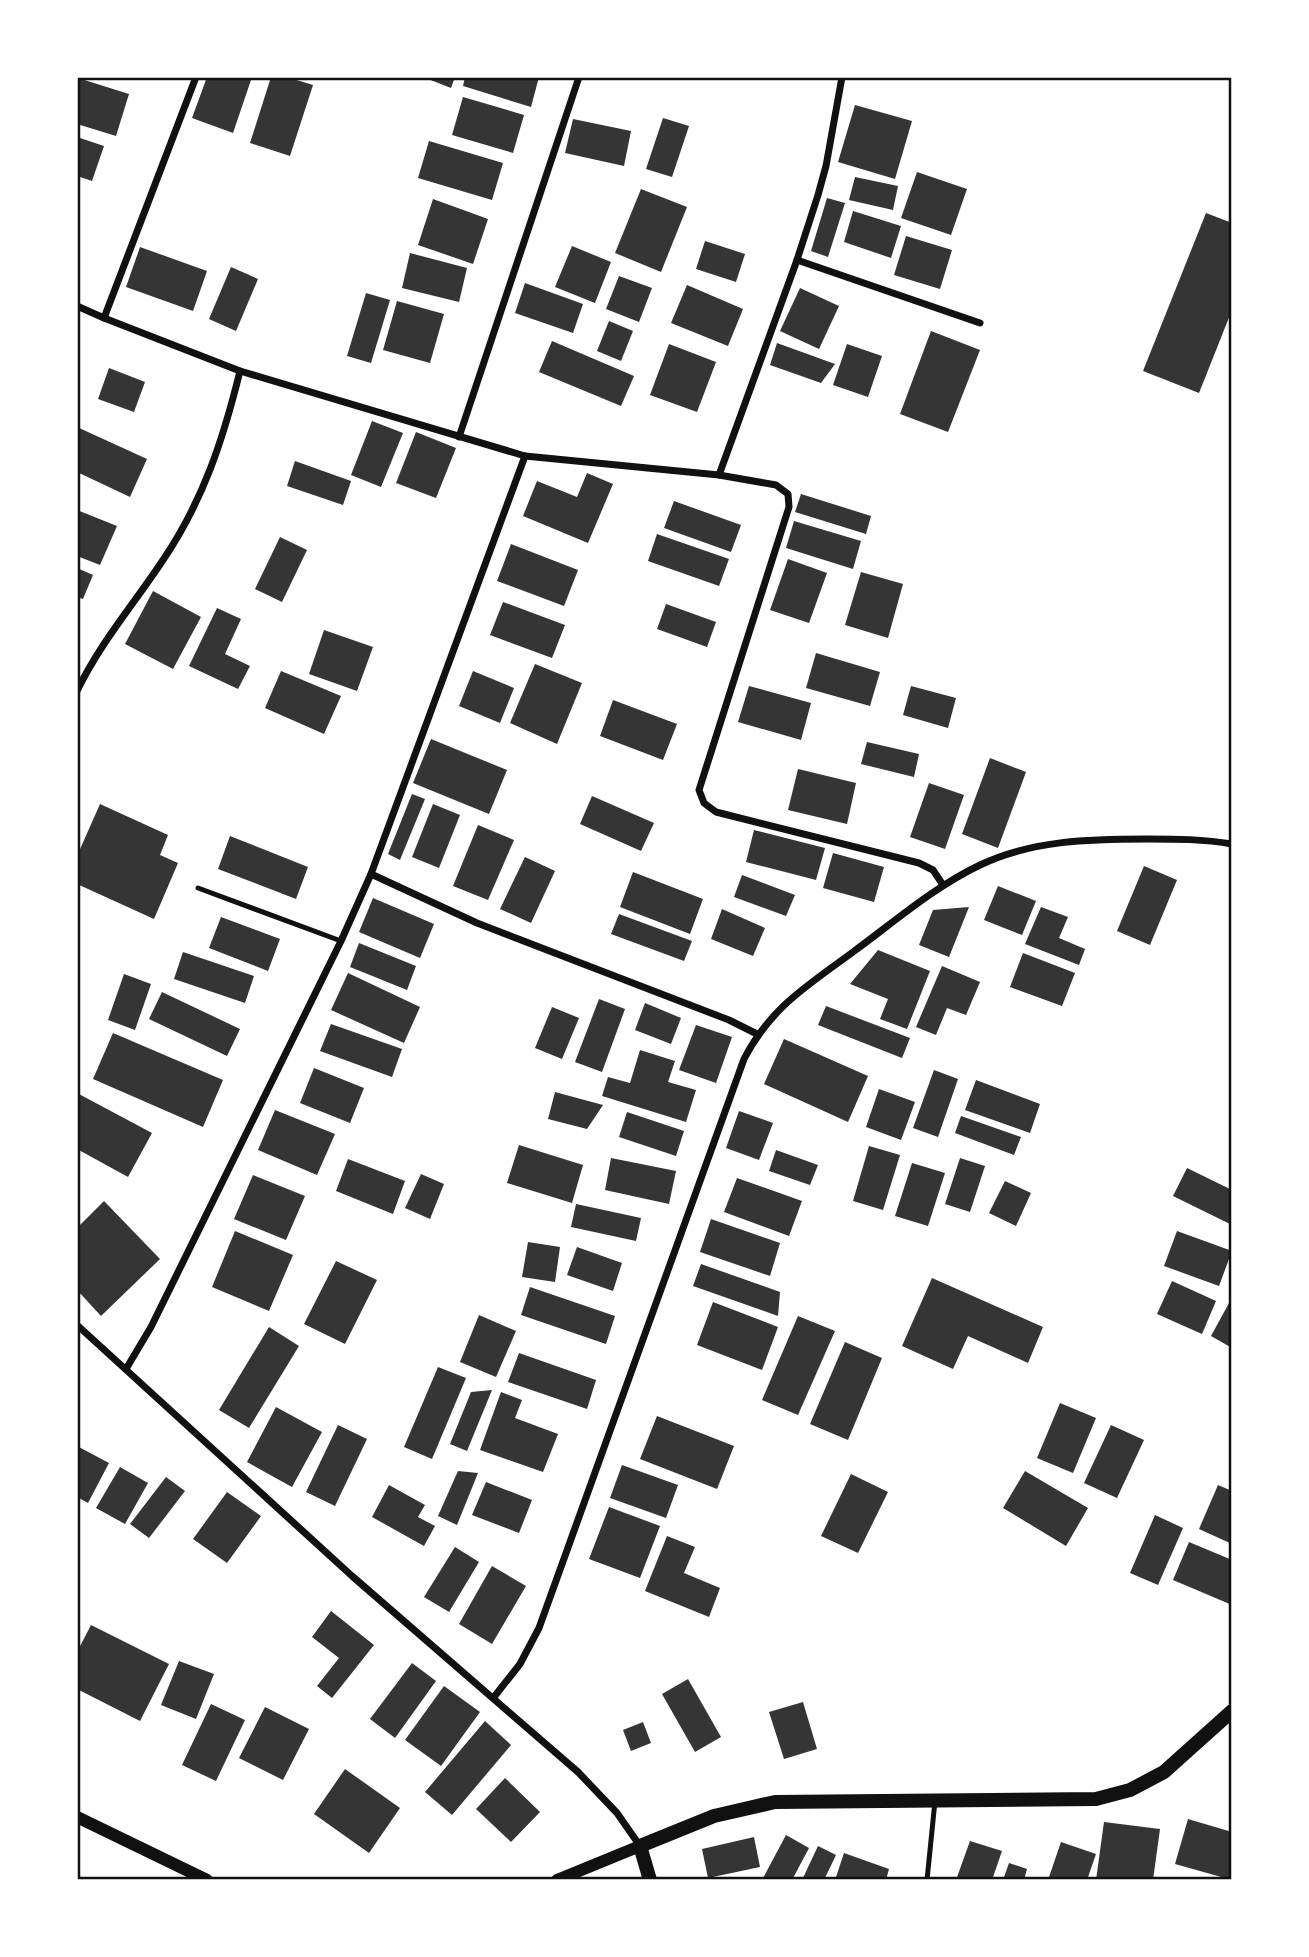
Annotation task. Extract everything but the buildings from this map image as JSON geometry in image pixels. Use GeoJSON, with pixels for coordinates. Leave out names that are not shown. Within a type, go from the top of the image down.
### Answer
{"type":"FeatureCollection","features":[{"type":"Feature","properties":{"kind":"main road"},"geometry":{"type":"LineString","coordinates":[[650,1880],[640,1846],[714,1816],[775,1802],[1096,1799],[1130,1790],[1164,1772],[1232,1711]]}},
{"type":"Feature","properties":{"kind":"street"},"geometry":{"type":"LineString","coordinates":[[104,318],[196,77]]}},
{"type":"Feature","properties":{"kind":"street"},"geometry":{"type":"LineString","coordinates":[[459,437],[579,77]]}},
{"type":"Feature","properties":{"kind":"street"},"geometry":{"type":"LineString","coordinates":[[719,475],[797,260],[827,166],[842,77]]}},
{"type":"Feature","properties":{"kind":"street"},"geometry":{"type":"LineString","coordinates":[[797,260],[980,323]]}},
{"type":"Feature","properties":{"kind":"street"},"geometry":{"type":"LineString","coordinates":[[77,306],[240,372],[525,456],[719,475],[776,485],[788,494],[789,507],[699,790],[704,803],[716,812],[919,863],[933,870],[943,885]]}},
{"type":"Feature","properties":{"kind":"street"},"geometry":{"type":"LineString","coordinates":[[77,691],[103,643],[165,558],[191,512],[225,432],[240,372]]}},
{"type":"Feature","properties":{"kind":"street"},"geometry":{"type":"LineString","coordinates":[[126,1369],[152,1327],[341,941],[371,874],[525,456]]}},
{"type":"Feature","properties":{"kind":"street"},"geometry":{"type":"LineString","coordinates":[[495,1697],[520,1664],[539,1628],[744,1059],[757,1034],[783,1004],[943,885],[982,864],[1019,851],[1062,842],[1200,838],[1232,844]]}},
{"type":"Feature","properties":{"kind":"street"},"geometry":{"type":"LineString","coordinates":[[371,874],[477,923],[729,1020],[757,1034]]}},
{"type":"Feature","properties":{"kind":"street"},"geometry":{"type":"LineString","coordinates":[[77,1325],[352,1576],[495,1697],[578,1772],[617,1813],[640,1846],[557,1880]]}},
{"type":"Feature","properties":{"kind":"street"},"geometry":{"type":"LineString","coordinates":[[77,1817],[208,1880]]}},
{"type":"Feature","properties":{"kind":"lane"},"geometry":{"type":"LineString","coordinates":[[198,888],[341,941]]}},
{"type":"Feature","properties":{"kind":"lane"},"geometry":{"type":"LineString","coordinates":[[927,1880],[934,1801]]}}]}
